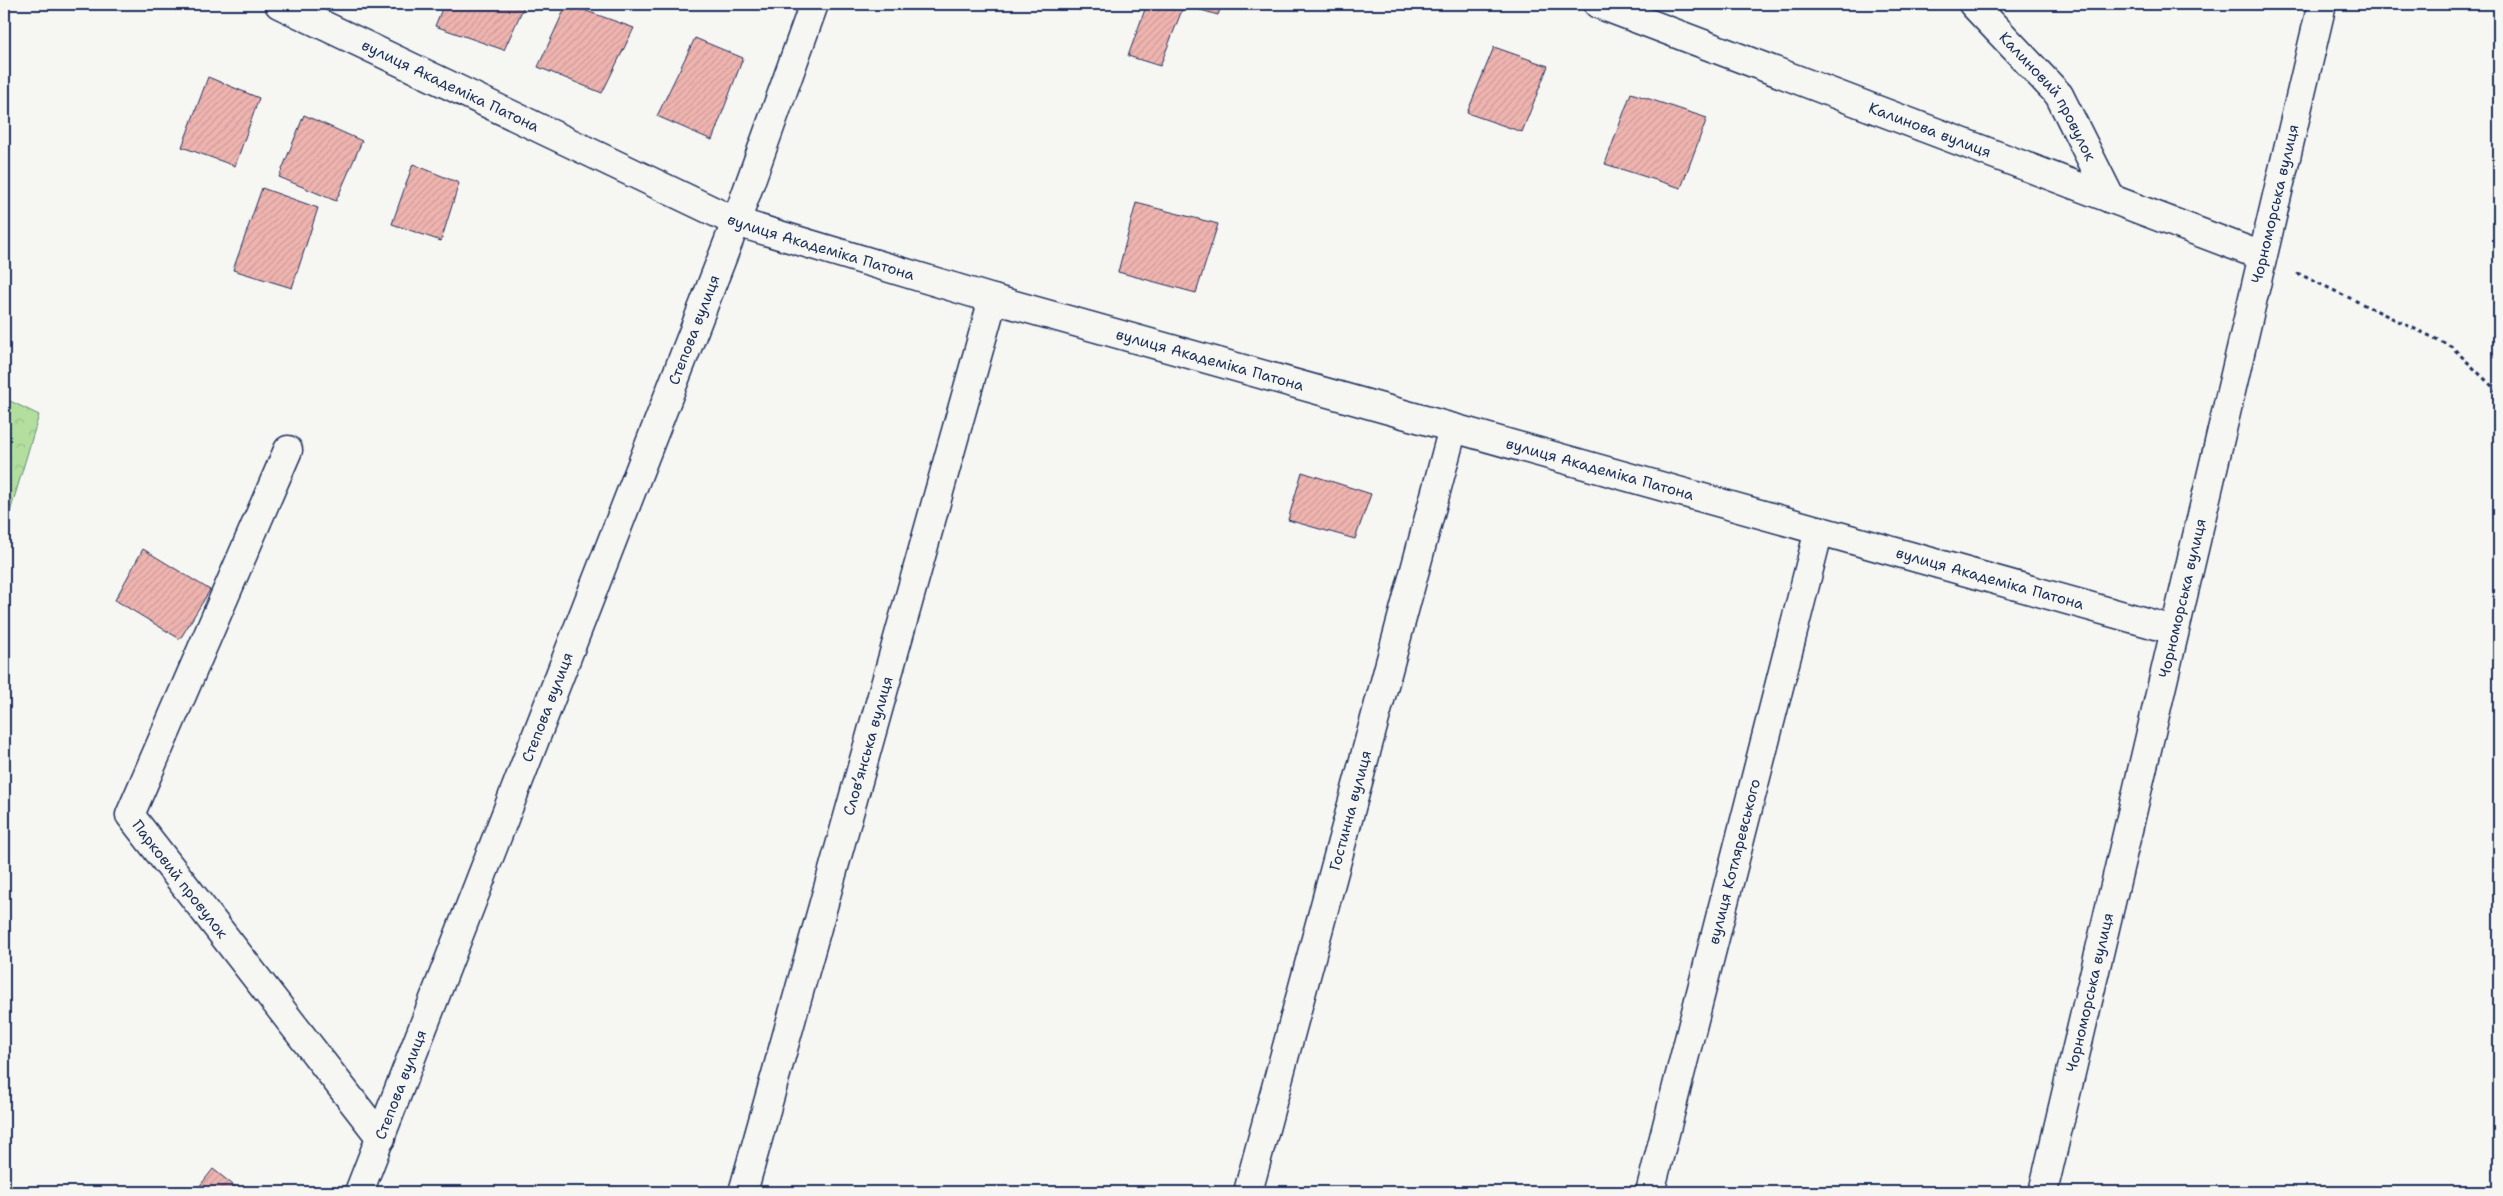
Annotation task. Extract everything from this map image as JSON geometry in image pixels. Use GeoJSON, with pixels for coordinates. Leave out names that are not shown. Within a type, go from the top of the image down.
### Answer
{"type":"FeatureCollection","features":[{"type":"Feature","properties":{"kind":"street","name":"вулиця Академіка Патона"},"geometry":{"type":"LineString","coordinates":[[279,4],[736,222],[992,299],[2174,630]]}},
{"type":"Feature","properties":{"kind":"street","name":"Степова вулиця"},"geometry":{"type":"LineString","coordinates":[[359,1192],[736,222],[814,4]]}},
{"type":"Feature","properties":{"kind":"street","name":"Калинова вулиця"},"geometry":{"type":"LineString","coordinates":[[1598,4],[2262,256]]}},
{"type":"Feature","properties":{"kind":"street","name":"Калиновий провулок"},"geometry":{"type":"LineString","coordinates":[[1973,4],[2059,95],[2111,199]]}},
{"type":"Feature","properties":{"kind":"street","name":"Чорноморська вулиця"},"geometry":{"type":"LineString","coordinates":[[2042,1192],[2322,4]]}},
{"type":"Feature","properties":{"kind":"street","name":"Словʼянська вулиця"},"geometry":{"type":"LineString","coordinates":[[743,1192],[992,299]]}},
{"type":"Feature","properties":{"kind":"street","name":"Гостинна вулиця"},"geometry":{"type":"LineString","coordinates":[[1248,1192],[1453,428]]}},
{"type":"Feature","properties":{"kind":"street","name":"Парковий провулок"},"geometry":{"type":"LineString","coordinates":[[288,450],[130,814],[381,1138]]}},
{"type":"Feature","properties":{"kind":"street","name":"вулиця Котляревського"},"geometry":{"type":"LineString","coordinates":[[1650,1192],[1819,530]]}},
{"type":"Feature","properties":{"kind":"path"},"geometry":{"type":"LineString","coordinates":[[2262,256],[2451,346],[2499,394]]}},
{"type":"Feature","properties":{"kind":"green space"},"geometry":{"type":"Polygon","coordinates":[[[4,398],[39,415],[4,532],[4,398]]]}},
{"type":"Feature","properties":{"kind":"building"},"geometry":{"type":"Polygon","coordinates":[[[444,4],[525,4],[504,50],[435,26],[444,4]]]}},
{"type":"Feature","properties":{"kind":"building"},"geometry":{"type":"Polygon","coordinates":[[[567,4],[634,28],[602,93],[538,67],[567,4]]]}},
{"type":"Feature","properties":{"kind":"building"},"geometry":{"type":"Polygon","coordinates":[[[1147,4],[1222,4],[1218,15],[1184,5],[1160,66],[1128,56],[1147,4]]]}},
{"type":"Feature","properties":{"kind":"building"},"geometry":{"type":"Polygon","coordinates":[[[695,38],[743,58],[712,140],[657,116],[695,38]]]}},
{"type":"Feature","properties":{"kind":"building"},"geometry":{"type":"Polygon","coordinates":[[[1494,47],[1548,66],[1522,132],[1467,113],[1494,47]]]}},
{"type":"Feature","properties":{"kind":"building"},"geometry":{"type":"Polygon","coordinates":[[[208,77],[259,98],[235,166],[182,147],[208,77]]]}},
{"type":"Feature","properties":{"kind":"building"},"geometry":{"type":"Polygon","coordinates":[[[1631,93],[1707,118],[1681,188],[1605,164],[1631,93]]]}},
{"type":"Feature","properties":{"kind":"building"},"geometry":{"type":"Polygon","coordinates":[[[304,115],[362,141],[336,201],[279,177],[304,115]]]}},
{"type":"Feature","properties":{"kind":"building"},"geometry":{"type":"Polygon","coordinates":[[[413,164],[459,183],[441,241],[392,224],[413,164]]]}},
{"type":"Feature","properties":{"kind":"building"},"geometry":{"type":"Polygon","coordinates":[[[262,188],[318,208],[292,288],[233,270],[262,188]]]}},
{"type":"Feature","properties":{"kind":"building"},"geometry":{"type":"Polygon","coordinates":[[[1136,203],[1218,224],[1196,293],[1118,272],[1136,203]]]}},
{"type":"Feature","properties":{"kind":"building"},"geometry":{"type":"Polygon","coordinates":[[[1302,472],[1371,494],[1355,539],[1288,520],[1302,472]]]}},
{"type":"Feature","properties":{"kind":"building"},"geometry":{"type":"Polygon","coordinates":[[[143,549],[210,590],[180,639],[115,600],[143,549]]]}},
{"type":"Feature","properties":{"kind":"building"},"geometry":{"type":"Polygon","coordinates":[[[213,1169],[242,1192],[195,1192],[213,1169]]]}}]}
